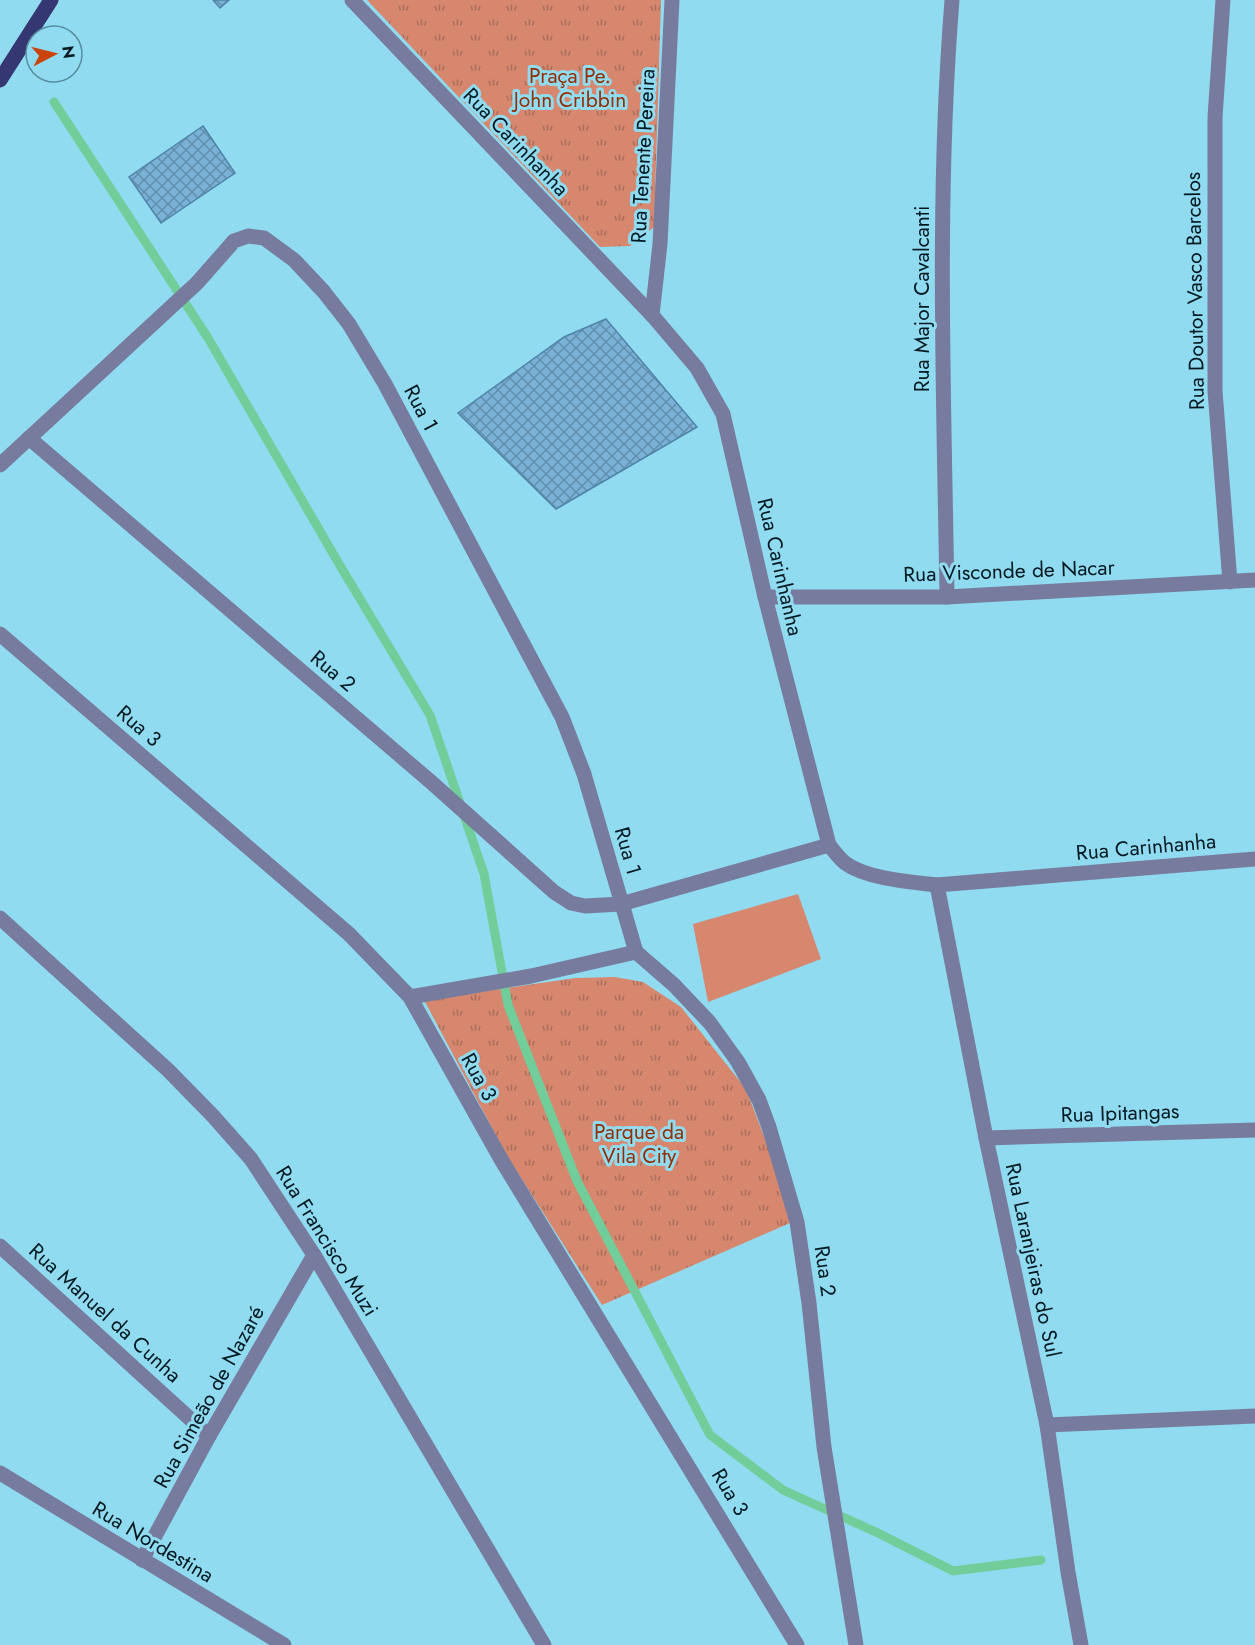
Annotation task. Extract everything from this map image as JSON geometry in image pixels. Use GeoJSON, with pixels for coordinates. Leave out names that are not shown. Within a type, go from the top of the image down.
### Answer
{"type":"FeatureCollection","features":[{"type":"Feature","properties":{"kind":"main road"},"geometry":{"type":"LineString","coordinates":[[0,80],[51,0]]}},
{"type":"Feature","properties":{"kind":"street","name":"Rua Carinhanha"},"geometry":{"type":"LineString","coordinates":[[352,0],[652,315],[697,368],[723,414],[765,597],[829,845],[846,863],[875,875],[937,885],[1255,859]]}},
{"type":"Feature","properties":{"kind":"street","name":"Rua Tenente Pereira"},"geometry":{"type":"LineString","coordinates":[[652,315],[660,244],[672,0]]}},
{"type":"Feature","properties":{"kind":"street","name":"Rua Major Cavalcanti"},"geometry":{"type":"LineString","coordinates":[[947,597],[943,151],[952,0]]}},
{"type":"Feature","properties":{"kind":"street","name":"Rua Doutor Vasco Barcelos"},"geometry":{"type":"LineString","coordinates":[[1223,0],[1215,117],[1215,380],[1230,582]]}},
{"type":"Feature","properties":{"kind":"street","name":"Rua 1"},"geometry":{"type":"LineString","coordinates":[[0,465],[197,283],[234,242],[248,236],[264,238],[294,260],[324,292],[349,324],[385,384],[562,717],[584,774],[636,952]]}},
{"type":"Feature","properties":{"kind":"street","name":"Rua 2"},"geometry":{"type":"LineString","coordinates":[[29,438],[431,782],[554,892],[571,903],[585,906],[621,904],[829,845]]}},
{"type":"Feature","properties":{"kind":"street","name":"Rua Visconde de Nacar"},"geometry":{"type":"LineString","coordinates":[[765,597],[947,597],[1255,580]]}},
{"type":"Feature","properties":{"kind":"street","name":"Rua 3"},"geometry":{"type":"LineString","coordinates":[[0,634],[349,934],[410,997],[502,1161],[797,1645]]}},
{"type":"Feature","properties":{"kind":"street","name":"Rua Laranjeiras do Sul"},"geometry":{"type":"LineString","coordinates":[[937,885],[986,1138],[1047,1425],[1081,1645]]}},
{"type":"Feature","properties":{"kind":"street","name":"Rua Francisco Muzi"},"geometry":{"type":"LineString","coordinates":[[0,918],[168,1070],[213,1116],[250,1159],[314,1255],[544,1645]]}},
{"type":"Feature","properties":{"kind":"street","name":"Rua 2"},"geometry":{"type":"LineString","coordinates":[[636,952],[674,985],[710,1023],[738,1062],[759,1100],[769,1127],[797,1222],[809,1303],[824,1447],[856,1645]]}},
{"type":"Feature","properties":{"kind":"street"},"geometry":{"type":"LineString","coordinates":[[410,997],[531,976],[636,952]]}},
{"type":"Feature","properties":{"kind":"street","name":"Rua Ipitangas"},"geometry":{"type":"LineString","coordinates":[[986,1138],[1255,1130]]}},
{"type":"Feature","properties":{"kind":"street","name":"Rua Manuel da Cunha"},"geometry":{"type":"LineString","coordinates":[[0,1246],[209,1436]]}},
{"type":"Feature","properties":{"kind":"street","name":"Rua Simeão de Nazaré"},"geometry":{"type":"LineString","coordinates":[[142,1560],[209,1436],[314,1255]]}},
{"type":"Feature","properties":{"kind":"street"},"geometry":{"type":"LineString","coordinates":[[1047,1425],[1255,1416]]}},
{"type":"Feature","properties":{"kind":"street","name":"Rua Nordestina"},"geometry":{"type":"LineString","coordinates":[[0,1473],[284,1645]]}},
{"type":"Feature","properties":{"kind":"green space","name":"Praça Pe. John Cribbin"},"geometry":{"type":"Polygon","coordinates":[[[367,0],[661,0],[654,227],[630,246],[600,247],[367,0]]]}},
{"type":"Feature","properties":{"kind":"green space"},"geometry":{"type":"Polygon","coordinates":[[[798,894],[821,959],[708,1002],[693,924],[798,894]]]}},
{"type":"Feature","properties":{"kind":"green space","name":"Parque da Vila City"},"geometry":{"type":"Polygon","coordinates":[[[615,977],[643,982],[681,1007],[746,1089],[773,1160],[790,1223],[602,1305],[507,1156],[424,1000],[575,978],[615,977]]]}},
{"type":"Feature","properties":{"kind":"building"},"geometry":{"type":"Polygon","coordinates":[[[213,0],[229,0],[220,8],[213,0]]]}},
{"type":"Feature","properties":{"kind":"building"},"geometry":{"type":"Polygon","coordinates":[[[203,126],[235,173],[161,223],[129,177],[203,126]]]}},
{"type":"Feature","properties":{"kind":"building"},"geometry":{"type":"Polygon","coordinates":[[[606,319],[697,427],[556,509],[458,413],[564,337],[606,319]]]}},
{"type":"Feature","properties":{"kind":"waterway"},"geometry":{"type":"LineString","coordinates":[[54,102],[208,338],[430,715],[484,874],[508,1005],[577,1181],[710,1435],[783,1490],[878,1533],[953,1571],[1041,1560]]}}]}
